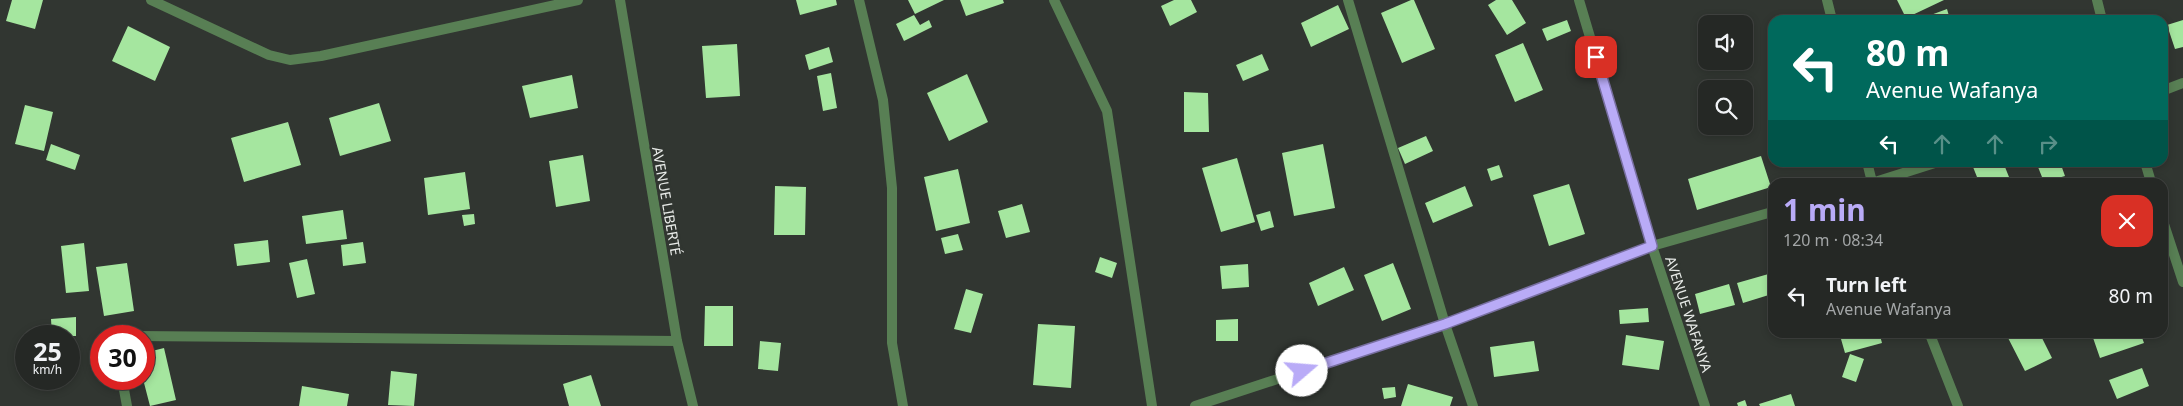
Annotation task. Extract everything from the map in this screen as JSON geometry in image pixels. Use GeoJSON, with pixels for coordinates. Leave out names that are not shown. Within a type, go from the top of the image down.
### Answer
{"type":"FeatureCollection","features":[{"type":"Feature","properties":{"kind":"street"},"geometry":{"type":"LineString","coordinates":[[151,0],[269,55],[290,60],[321,56],[578,0]]}},
{"type":"Feature","properties":{"kind":"street","name":"AVENUE LIBERTÉ"},"geometry":{"type":"LineString","coordinates":[[620,0],[677,341],[693,406]]}},
{"type":"Feature","properties":{"kind":"street"},"geometry":{"type":"LineString","coordinates":[[860,0],[883,100],[892,188],[892,343],[903,406]]}},
{"type":"Feature","properties":{"kind":"street"},"geometry":{"type":"LineString","coordinates":[[1054,0],[1107,111],[1152,406]]}},
{"type":"Feature","properties":{"kind":"street"},"geometry":{"type":"LineString","coordinates":[[1348,0],[1445,324],[1473,406]]}},
{"type":"Feature","properties":{"kind":"street","name":"AVENUE WAFANYA"},"geometry":{"type":"LineString","coordinates":[[1579,0],[1652,246],[1705,406]]}},
{"type":"Feature","properties":{"kind":"street"},"geometry":{"type":"LineString","coordinates":[[1827,0],[1831,15]]}},
{"type":"Feature","properties":{"kind":"street"},"geometry":{"type":"LineString","coordinates":[[2096,0],[2100,15]]}},
{"type":"Feature","properties":{"kind":"street"},"geometry":{"type":"LineString","coordinates":[[2168,89],[2183,83]]}},
{"type":"Feature","properties":{"kind":"street"},"geometry":{"type":"LineString","coordinates":[[1886,178],[1922,167]]}},
{"type":"Feature","properties":{"kind":"street"},"geometry":{"type":"LineString","coordinates":[[1195,406],[1445,324],[1652,246],[1768,213]]}},
{"type":"Feature","properties":{"kind":"street"},"geometry":{"type":"LineString","coordinates":[[2168,236],[2183,282]]}},
{"type":"Feature","properties":{"kind":"street"},"geometry":{"type":"LineString","coordinates":[[155,336],[677,341]]}},
{"type":"Feature","properties":{"kind":"street"},"geometry":{"type":"LineString","coordinates":[[1932,338],[1958,406]]}},
{"type":"Feature","properties":{"kind":"street"},"geometry":{"type":"LineString","coordinates":[[124,390],[126,406]]}},
{"type":"Feature","properties":{"kind":"building"},"geometry":{"type":"Polygon","coordinates":[[[12,0],[43,0],[35,29],[6,21],[12,0]]]}},
{"type":"Feature","properties":{"kind":"building"},"geometry":{"type":"Polygon","coordinates":[[[796,0],[836,0],[837,5],[800,15],[796,0]]]}},
{"type":"Feature","properties":{"kind":"building"},"geometry":{"type":"Polygon","coordinates":[[[908,0],[944,0],[915,14],[908,0]]]}},
{"type":"Feature","properties":{"kind":"building"},"geometry":{"type":"Polygon","coordinates":[[[960,0],[1003,0],[1004,3],[966,16],[960,0]]]}},
{"type":"Feature","properties":{"kind":"building"},"geometry":{"type":"Polygon","coordinates":[[[1174,0],[1191,0],[1197,12],[1170,26],[1161,6],[1174,0]]]}},
{"type":"Feature","properties":{"kind":"building"},"geometry":{"type":"Polygon","coordinates":[[[1414,0],[1435,49],[1402,63],[1381,13],[1414,0]]]}},
{"type":"Feature","properties":{"kind":"building"},"geometry":{"type":"Polygon","coordinates":[[[1496,0],[1512,0],[1526,23],[1507,35],[1488,5],[1496,0]]]}},
{"type":"Feature","properties":{"kind":"building"},"geometry":{"type":"Polygon","coordinates":[[[1897,0],[1944,0],[1912,15],[1904,15],[1897,0]]]}},
{"type":"Feature","properties":{"kind":"building"},"geometry":{"type":"Polygon","coordinates":[[[1338,5],[1349,29],[1311,47],[1301,23],[1338,5]]]}},
{"type":"Feature","properties":{"kind":"building"},"geometry":{"type":"Polygon","coordinates":[[[1947,9],[1949,15],[1931,15],[1947,9]]]}},
{"type":"Feature","properties":{"kind":"building"},"geometry":{"type":"Polygon","coordinates":[[[914,15],[920,25],[929,20],[932,27],[904,41],[896,24],[914,15]]]}},
{"type":"Feature","properties":{"kind":"building"},"geometry":{"type":"Polygon","coordinates":[[[1567,20],[1571,31],[1547,41],[1542,29],[1567,20]]]}},
{"type":"Feature","properties":{"kind":"building"},"geometry":{"type":"Polygon","coordinates":[[[2183,20],[2183,47],[2175,49],[2168,25],[2183,20]]]}},
{"type":"Feature","properties":{"kind":"building"},"geometry":{"type":"Polygon","coordinates":[[[128,26],[170,47],[155,81],[112,61],[128,26]]]}},
{"type":"Feature","properties":{"kind":"building"},"geometry":{"type":"Polygon","coordinates":[[[1523,43],[1543,90],[1515,102],[1495,55],[1523,43]]]}},
{"type":"Feature","properties":{"kind":"building"},"geometry":{"type":"Polygon","coordinates":[[[737,44],[740,96],[706,98],[702,46],[737,44]]]}},
{"type":"Feature","properties":{"kind":"building"},"geometry":{"type":"Polygon","coordinates":[[[829,47],[833,62],[809,70],[805,55],[829,47]]]}},
{"type":"Feature","properties":{"kind":"building"},"geometry":{"type":"Polygon","coordinates":[[[1262,54],[1269,70],[1243,81],[1236,65],[1262,54]]]}},
{"type":"Feature","properties":{"kind":"building"},"geometry":{"type":"Polygon","coordinates":[[[831,73],[837,108],[823,111],[817,76],[831,73]]]}},
{"type":"Feature","properties":{"kind":"building"},"geometry":{"type":"Polygon","coordinates":[[[967,74],[988,122],[949,141],[927,93],[967,74]]]}},
{"type":"Feature","properties":{"kind":"building"},"geometry":{"type":"Polygon","coordinates":[[[572,75],[578,108],[530,118],[522,86],[572,75]]]}},
{"type":"Feature","properties":{"kind":"building"},"geometry":{"type":"Polygon","coordinates":[[[1184,92],[1208,93],[1209,132],[1184,132],[1184,92]]]}},
{"type":"Feature","properties":{"kind":"building"},"geometry":{"type":"Polygon","coordinates":[[[379,103],[391,141],[340,156],[329,118],[379,103]]]}},
{"type":"Feature","properties":{"kind":"building"},"geometry":{"type":"Polygon","coordinates":[[[25,105],[53,112],[44,151],[15,144],[25,105]]]}},
{"type":"Feature","properties":{"kind":"building"},"geometry":{"type":"Polygon","coordinates":[[[288,122],[301,165],[244,182],[231,138],[288,122]]]}},
{"type":"Feature","properties":{"kind":"building"},"geometry":{"type":"Polygon","coordinates":[[[1426,136],[1433,151],[1405,164],[1398,148],[1426,136]]]}},
{"type":"Feature","properties":{"kind":"building"},"geometry":{"type":"Polygon","coordinates":[[[51,144],[80,155],[75,170],[46,160],[51,144]]]}},
{"type":"Feature","properties":{"kind":"building"},"geometry":{"type":"Polygon","coordinates":[[[1323,144],[1335,208],[1294,216],[1282,153],[1323,144]]]}},
{"type":"Feature","properties":{"kind":"building"},"geometry":{"type":"Polygon","coordinates":[[[583,155],[590,201],[556,207],[549,161],[583,155]]]}},
{"type":"Feature","properties":{"kind":"building"},"geometry":{"type":"Polygon","coordinates":[[[1761,156],[1768,178],[1768,188],[1697,210],[1688,179],[1761,156]]]}},
{"type":"Feature","properties":{"kind":"building"},"geometry":{"type":"Polygon","coordinates":[[[1237,158],[1255,222],[1221,232],[1202,168],[1237,158]]]}},
{"type":"Feature","properties":{"kind":"building"},"geometry":{"type":"Polygon","coordinates":[[[1499,165],[1503,177],[1491,181],[1487,169],[1499,165]]]}},
{"type":"Feature","properties":{"kind":"building"},"geometry":{"type":"Polygon","coordinates":[[[1973,167],[2005,167],[2009,178],[1977,178],[1973,167]]]}},
{"type":"Feature","properties":{"kind":"building"},"geometry":{"type":"Polygon","coordinates":[[[2038,167],[2062,167],[2065,176],[2058,178],[2042,178],[2038,167]]]}},
{"type":"Feature","properties":{"kind":"building"},"geometry":{"type":"Polygon","coordinates":[[[958,169],[970,223],[936,231],[924,177],[958,169]]]}},
{"type":"Feature","properties":{"kind":"building"},"geometry":{"type":"Polygon","coordinates":[[[465,172],[470,209],[428,215],[424,178],[465,172]]]}},
{"type":"Feature","properties":{"kind":"building"},"geometry":{"type":"Polygon","coordinates":[[[1569,184],[1585,234],[1549,246],[1533,195],[1569,184]]]}},
{"type":"Feature","properties":{"kind":"building"},"geometry":{"type":"Polygon","coordinates":[[[775,186],[806,187],[805,235],[774,235],[775,186]]]}},
{"type":"Feature","properties":{"kind":"building"},"geometry":{"type":"Polygon","coordinates":[[[1465,186],[1473,206],[1433,223],[1425,203],[1465,186]]]}},
{"type":"Feature","properties":{"kind":"building"},"geometry":{"type":"Polygon","coordinates":[[[1022,204],[1030,232],[1006,238],[998,211],[1022,204]]]}},
{"type":"Feature","properties":{"kind":"building"},"geometry":{"type":"Polygon","coordinates":[[[343,210],[347,239],[306,244],[302,216],[343,210]]]}},
{"type":"Feature","properties":{"kind":"building"},"geometry":{"type":"Polygon","coordinates":[[[1270,211],[1274,227],[1261,231],[1256,215],[1270,211]]]}},
{"type":"Feature","properties":{"kind":"building"},"geometry":{"type":"Polygon","coordinates":[[[474,214],[475,224],[464,226],[462,215],[474,214]]]}},
{"type":"Feature","properties":{"kind":"building"},"geometry":{"type":"Polygon","coordinates":[[[958,234],[963,250],[945,254],[941,238],[958,234]]]}},
{"type":"Feature","properties":{"kind":"building"},"geometry":{"type":"Polygon","coordinates":[[[268,240],[270,262],[237,266],[234,244],[268,240]]]}},
{"type":"Feature","properties":{"kind":"building"},"geometry":{"type":"Polygon","coordinates":[[[363,242],[366,263],[343,266],[341,245],[363,242]]]}},
{"type":"Feature","properties":{"kind":"building"},"geometry":{"type":"Polygon","coordinates":[[[84,243],[89,291],[66,293],[61,246],[84,243]]]}},
{"type":"Feature","properties":{"kind":"building"},"geometry":{"type":"Polygon","coordinates":[[[1100,257],[1117,263],[1112,278],[1095,272],[1100,257]]]}},
{"type":"Feature","properties":{"kind":"building"},"geometry":{"type":"Polygon","coordinates":[[[307,259],[315,294],[297,298],[289,263],[307,259]]]}},
{"type":"Feature","properties":{"kind":"building"},"geometry":{"type":"Polygon","coordinates":[[[127,263],[134,311],[104,316],[96,267],[127,263]]]}},
{"type":"Feature","properties":{"kind":"building"},"geometry":{"type":"Polygon","coordinates":[[[1393,263],[1411,309],[1382,321],[1364,275],[1393,263]]]}},
{"type":"Feature","properties":{"kind":"building"},"geometry":{"type":"Polygon","coordinates":[[[1248,264],[1249,287],[1222,289],[1220,266],[1248,264]]]}},
{"type":"Feature","properties":{"kind":"building"},"geometry":{"type":"Polygon","coordinates":[[[1344,267],[1354,290],[1318,306],[1309,283],[1344,267]]]}},
{"type":"Feature","properties":{"kind":"building"},"geometry":{"type":"Polygon","coordinates":[[[1768,274],[1768,295],[1743,303],[1737,283],[1768,274]]]}},
{"type":"Feature","properties":{"kind":"building"},"geometry":{"type":"Polygon","coordinates":[[[1729,284],[1735,305],[1700,314],[1695,294],[1729,284]]]}},
{"type":"Feature","properties":{"kind":"building"},"geometry":{"type":"Polygon","coordinates":[[[966,289],[983,294],[971,333],[954,329],[966,289]]]}},
{"type":"Feature","properties":{"kind":"building"},"geometry":{"type":"Polygon","coordinates":[[[705,306],[733,306],[733,346],[704,346],[705,306]]]}},
{"type":"Feature","properties":{"kind":"building"},"geometry":{"type":"Polygon","coordinates":[[[1648,308],[1649,322],[1620,324],[1619,310],[1648,308]]]}},
{"type":"Feature","properties":{"kind":"building"},"geometry":{"type":"Polygon","coordinates":[[[76,317],[76,325],[51,325],[51,319],[76,317]]]}},
{"type":"Feature","properties":{"kind":"building"},"geometry":{"type":"Polygon","coordinates":[[[1238,319],[1238,341],[1216,341],[1216,320],[1238,319]]]}},
{"type":"Feature","properties":{"kind":"building"},"geometry":{"type":"Polygon","coordinates":[[[1038,324],[1075,326],[1071,388],[1033,385],[1038,324]]]}},
{"type":"Feature","properties":{"kind":"building"},"geometry":{"type":"Polygon","coordinates":[[[1626,335],[1664,341],[1659,370],[1622,365],[1626,335]]]}},
{"type":"Feature","properties":{"kind":"building"},"geometry":{"type":"Polygon","coordinates":[[[1841,338],[1881,338],[1882,343],[1845,353],[1841,338]]]}},
{"type":"Feature","properties":{"kind":"building"},"geometry":{"type":"Polygon","coordinates":[[[2008,338],[2042,338],[2052,358],[2025,371],[2008,338]]]}},
{"type":"Feature","properties":{"kind":"building"},"geometry":{"type":"Polygon","coordinates":[[[2093,338],[2142,338],[2144,343],[2100,358],[2093,338]]]}},
{"type":"Feature","properties":{"kind":"building"},"geometry":{"type":"Polygon","coordinates":[[[760,341],[781,343],[778,371],[758,369],[760,341]]]}},
{"type":"Feature","properties":{"kind":"building"},"geometry":{"type":"Polygon","coordinates":[[[1534,341],[1539,371],[1494,377],[1490,347],[1534,341]]]}},
{"type":"Feature","properties":{"kind":"building"},"geometry":{"type":"Polygon","coordinates":[[[164,348],[176,400],[150,406],[146,390],[155,390],[155,350],[164,348]]]}},
{"type":"Feature","properties":{"kind":"building"},"geometry":{"type":"Polygon","coordinates":[[[1850,354],[1864,359],[1856,382],[1842,377],[1850,354]]]}},
{"type":"Feature","properties":{"kind":"building"},"geometry":{"type":"Polygon","coordinates":[[[2142,368],[2149,386],[2117,399],[2109,380],[2142,368]]]}},
{"type":"Feature","properties":{"kind":"building"},"geometry":{"type":"Polygon","coordinates":[[[391,371],[417,374],[414,406],[388,405],[391,371]]]}},
{"type":"Feature","properties":{"kind":"building"},"geometry":{"type":"Polygon","coordinates":[[[591,375],[601,406],[569,406],[563,384],[591,375]]]}},
{"type":"Feature","properties":{"kind":"building"},"geometry":{"type":"Polygon","coordinates":[[[1408,384],[1453,397],[1450,406],[1401,406],[1408,384]]]}},
{"type":"Feature","properties":{"kind":"building"},"geometry":{"type":"Polygon","coordinates":[[[302,386],[349,394],[347,406],[299,406],[302,386]]]}},
{"type":"Feature","properties":{"kind":"building"},"geometry":{"type":"Polygon","coordinates":[[[1395,387],[1396,397],[1384,399],[1382,388],[1395,387]]]}},
{"type":"Feature","properties":{"kind":"building"},"geometry":{"type":"Polygon","coordinates":[[[1791,394],[1795,406],[1760,406],[1759,404],[1791,394]]]}},
{"type":"Feature","properties":{"kind":"building"},"geometry":{"type":"Polygon","coordinates":[[[1745,400],[1747,406],[1738,406],[1737,403],[1745,400]]]}},
{"type":"Feature","properties":{"kind":"route"},"geometry":{"type":"LineString","coordinates":[[1302,371],[1445,324],[1652,246],[1596,57]]}}]}
